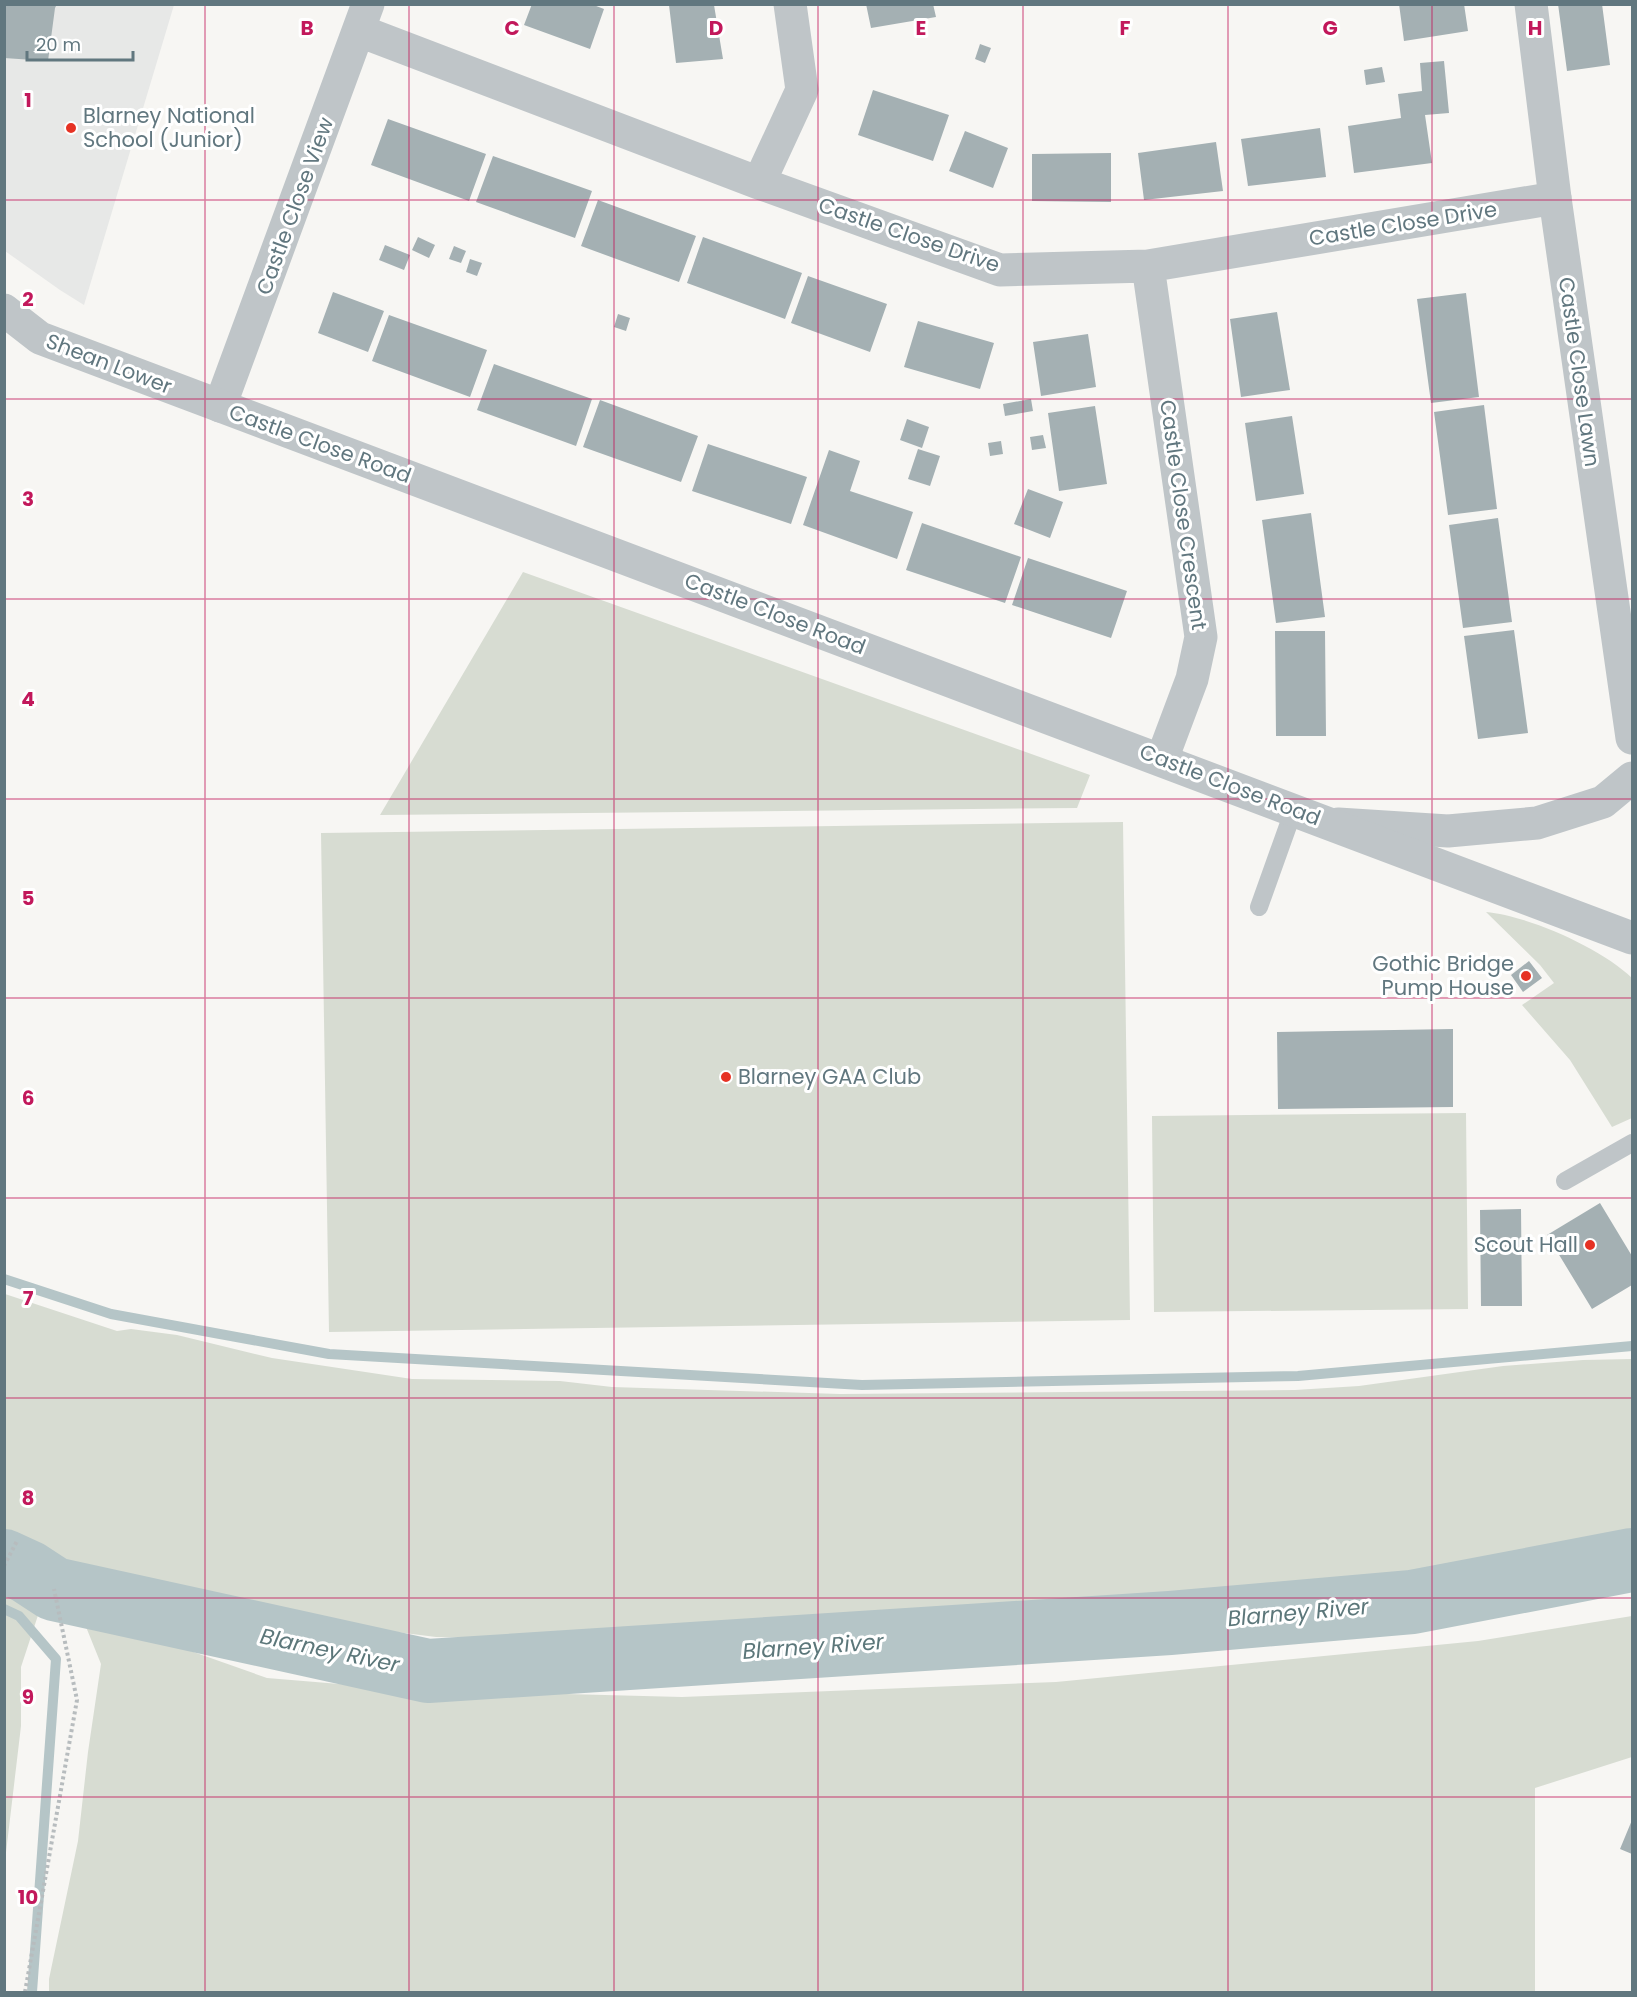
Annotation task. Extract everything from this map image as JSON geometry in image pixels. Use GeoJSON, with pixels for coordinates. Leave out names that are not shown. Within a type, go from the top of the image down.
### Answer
{"type":"FeatureCollection","features":[{"type":"Feature","properties":{"kind":"street"},"geometry":{"type":"LineString","coordinates":[[759,183],[802,90],[790,4]]}},
{"type":"Feature","properties":{"kind":"street","name":"Castle Close Lawn"},"geometry":{"type":"LineString","coordinates":[[1531,4],[1555,198],[1632,738]]}},
{"type":"Feature","properties":{"kind":"street","name":"Castle Close Drive"},"geometry":{"type":"LineString","coordinates":[[364,18],[759,183],[1000,270],[1148,266],[1555,198]]}},
{"type":"Feature","properties":{"kind":"street","name":"Castle Close View"},"geometry":{"type":"LineString","coordinates":[[220,406],[364,18]]}},
{"type":"Feature","properties":{"kind":"street","name":"Castle Close Crescent"},"geometry":{"type":"LineString","coordinates":[[1148,266],[1201,637],[1192,679],[1162,759]]}},
{"type":"Feature","properties":{"kind":"street","name":"Shean Lower"},"geometry":{"type":"LineString","coordinates":[[4,310],[40,338],[220,406]]}},
{"type":"Feature","properties":{"kind":"street","name":"Castle Close Road"},"geometry":{"type":"LineString","coordinates":[[220,406],[1632,938]]}},
{"type":"Feature","properties":{"kind":"street","name":"Castle Close Road"},"geometry":{"type":"LineString","coordinates":[[1331,823],[1448,831],[1537,823],[1603,802],[1632,778]]}},
{"type":"Feature","properties":{"kind":"lane"},"geometry":{"type":"LineString","coordinates":[[1259,907],[1294,809]]}},
{"type":"Feature","properties":{"kind":"lane"},"geometry":{"type":"LineString","coordinates":[[1565,1181],[1632,1143]]}},
{"type":"Feature","properties":{"kind":"path"},"geometry":{"type":"LineString","coordinates":[[4,1566],[17,1541]]}},
{"type":"Feature","properties":{"kind":"path"},"geometry":{"type":"LineString","coordinates":[[26,1992],[77,1700],[54,1589]]}},
{"type":"Feature","properties":{"kind":"shaded area","name":"Blarney National School (Junior)"},"geometry":{"type":"Polygon","coordinates":[[[5,5],[174,5],[84,305],[5,251],[5,5]]]}},
{"type":"Feature","properties":{"kind":"shaded area"},"geometry":{"type":"Polygon","coordinates":[[[523,572],[1090,775],[1077,808],[380,815],[523,572]]]}},
{"type":"Feature","properties":{"kind":"shaded area","name":"Blarney GAA Club"},"geometry":{"type":"Polygon","coordinates":[[[1123,822],[1130,1320],[329,1332],[321,833],[1123,822]]]}},
{"type":"Feature","properties":{"kind":"shaded area"},"geometry":{"type":"Polygon","coordinates":[[[1486,912],[1523,920],[1564,935],[1602,956],[1632,978],[1632,1118],[1612,1127],[1570,1060],[1522,1005],[1554,983],[1540,965],[1486,912]]]}},
{"type":"Feature","properties":{"kind":"shaded area"},"geometry":{"type":"Polygon","coordinates":[[[1466,1113],[1468,1309],[1154,1312],[1152,1116],[1466,1113]]]}},
{"type":"Feature","properties":{"kind":"shaded area"},"geometry":{"type":"Polygon","coordinates":[[[5,1294],[117,1331],[131,1329],[177,1335],[272,1358],[412,1379],[560,1381],[612,1387],[840,1394],[1295,1390],[1359,1386],[1503,1366],[1632,1359],[1632,1546],[1574,1558],[1321,1595],[1185,1604],[1047,1627],[784,1621],[483,1638],[436,1637],[324,1623],[280,1611],[151,1591],[85,1572],[5,1539],[5,1294]]]}},
{"type":"Feature","properties":{"kind":"shaded area"},"geometry":{"type":"Polygon","coordinates":[[[5,1572],[45,1594],[21,1667],[21,1726],[5,1861],[5,1572]]]}},
{"type":"Feature","properties":{"kind":"shaded area"},"geometry":{"type":"Polygon","coordinates":[[[80,1612],[267,1678],[412,1690],[682,1697],[1056,1682],[1478,1641],[1632,1616],[1632,1757],[1535,1788],[1535,1992],[49,1992],[49,1979],[78,1841],[101,1664],[80,1612]]]}},
{"type":"Feature","properties":{"kind":"building"},"geometry":{"type":"Polygon","coordinates":[[[4,4],[57,4],[48,61],[4,58],[4,4]]]}},
{"type":"Feature","properties":{"kind":"building"},"geometry":{"type":"Polygon","coordinates":[[[532,4],[591,4],[604,9],[590,49],[524,25],[532,4]]]}},
{"type":"Feature","properties":{"kind":"building"},"geometry":{"type":"Polygon","coordinates":[[[866,4],[933,4],[936,17],[871,28],[866,4]]]}},
{"type":"Feature","properties":{"kind":"building"},"geometry":{"type":"Polygon","coordinates":[[[1399,4],[1464,4],[1468,31],[1404,41],[1399,4]]]}},
{"type":"Feature","properties":{"kind":"building"},"geometry":{"type":"Polygon","coordinates":[[[1558,4],[1602,4],[1610,65],[1567,71],[1558,4]]]}},
{"type":"Feature","properties":{"kind":"building"},"geometry":{"type":"Polygon","coordinates":[[[669,5],[714,5],[723,59],[676,63],[669,5]]]}},
{"type":"Feature","properties":{"kind":"building"},"geometry":{"type":"Polygon","coordinates":[[[980,44],[991,48],[985,63],[975,59],[980,44]]]}},
{"type":"Feature","properties":{"kind":"building"},"geometry":{"type":"Polygon","coordinates":[[[1444,61],[1449,113],[1425,115],[1432,163],[1354,173],[1348,126],[1401,118],[1398,94],[1422,91],[1420,63],[1444,61]]]}},
{"type":"Feature","properties":{"kind":"building"},"geometry":{"type":"Polygon","coordinates":[[[1382,67],[1385,82],[1366,85],[1364,70],[1382,67]]]}},
{"type":"Feature","properties":{"kind":"building"},"geometry":{"type":"Polygon","coordinates":[[[873,90],[949,115],[933,161],[858,135],[873,90]]]}},
{"type":"Feature","properties":{"kind":"building"},"geometry":{"type":"Polygon","coordinates":[[[388,119],[486,154],[469,201],[371,165],[388,119]]]}},
{"type":"Feature","properties":{"kind":"building"},"geometry":{"type":"Polygon","coordinates":[[[1320,128],[1326,177],[1248,186],[1241,139],[1320,128]]]}},
{"type":"Feature","properties":{"kind":"building"},"geometry":{"type":"Polygon","coordinates":[[[965,131],[1008,148],[993,188],[949,171],[965,131]]]}},
{"type":"Feature","properties":{"kind":"building"},"geometry":{"type":"Polygon","coordinates":[[[1216,142],[1223,191],[1144,200],[1138,153],[1216,142]]]}},
{"type":"Feature","properties":{"kind":"building"},"geometry":{"type":"Polygon","coordinates":[[[1111,153],[1111,202],[1032,201],[1032,154],[1111,153]]]}},
{"type":"Feature","properties":{"kind":"building"},"geometry":{"type":"Polygon","coordinates":[[[493,156],[592,191],[575,238],[476,202],[493,156]]]}},
{"type":"Feature","properties":{"kind":"building"},"geometry":{"type":"Polygon","coordinates":[[[598,200],[696,236],[679,282],[581,246],[598,200]]]}},
{"type":"Feature","properties":{"kind":"building"},"geometry":{"type":"Polygon","coordinates":[[[418,237],[435,245],[429,258],[412,250],[418,237]]]}},
{"type":"Feature","properties":{"kind":"building"},"geometry":{"type":"Polygon","coordinates":[[[703,237],[802,273],[785,319],[687,283],[703,237]]]}},
{"type":"Feature","properties":{"kind":"building"},"geometry":{"type":"Polygon","coordinates":[[[385,245],[410,255],[404,270],[379,260],[385,245]]]}},
{"type":"Feature","properties":{"kind":"building"},"geometry":{"type":"Polygon","coordinates":[[[454,246],[466,251],[461,263],[449,259],[454,246]]]}},
{"type":"Feature","properties":{"kind":"building"},"geometry":{"type":"Polygon","coordinates":[[[470,259],[482,263],[477,276],[466,272],[470,259]]]}},
{"type":"Feature","properties":{"kind":"building"},"geometry":{"type":"Polygon","coordinates":[[[808,276],[887,304],[870,352],[791,323],[808,276]]]}},
{"type":"Feature","properties":{"kind":"building"},"geometry":{"type":"Polygon","coordinates":[[[333,292],[384,311],[368,352],[318,333],[333,292]]]}},
{"type":"Feature","properties":{"kind":"building"},"geometry":{"type":"Polygon","coordinates":[[[1466,293],[1479,397],[1431,403],[1417,299],[1466,293]]]}},
{"type":"Feature","properties":{"kind":"building"},"geometry":{"type":"Polygon","coordinates":[[[1277,312],[1290,390],[1241,397],[1230,319],[1277,312]]]}},
{"type":"Feature","properties":{"kind":"building"},"geometry":{"type":"Polygon","coordinates":[[[618,314],[630,318],[626,331],[614,327],[618,314]]]}},
{"type":"Feature","properties":{"kind":"building"},"geometry":{"type":"Polygon","coordinates":[[[389,315],[487,350],[470,397],[372,361],[389,315]]]}},
{"type":"Feature","properties":{"kind":"building"},"geometry":{"type":"Polygon","coordinates":[[[918,321],[994,343],[980,389],[904,367],[918,321]]]}},
{"type":"Feature","properties":{"kind":"building"},"geometry":{"type":"Polygon","coordinates":[[[1088,334],[1096,387],[1041,396],[1033,342],[1088,334]]]}},
{"type":"Feature","properties":{"kind":"building"},"geometry":{"type":"Polygon","coordinates":[[[494,364],[592,399],[576,446],[477,410],[494,364]]]}},
{"type":"Feature","properties":{"kind":"building"},"geometry":{"type":"Polygon","coordinates":[[[1031,399],[1033,411],[1005,416],[1003,404],[1031,399]]]}},
{"type":"Feature","properties":{"kind":"building"},"geometry":{"type":"Polygon","coordinates":[[[600,400],[698,436],[681,482],[583,447],[600,400]]]}},
{"type":"Feature","properties":{"kind":"building"},"geometry":{"type":"Polygon","coordinates":[[[1484,405],[1497,509],[1448,515],[1434,412],[1484,405]]]}},
{"type":"Feature","properties":{"kind":"building"},"geometry":{"type":"Polygon","coordinates":[[[1095,406],[1107,484],[1059,491],[1048,413],[1095,406]]]}},
{"type":"Feature","properties":{"kind":"building"},"geometry":{"type":"Polygon","coordinates":[[[1292,416],[1304,494],[1256,501],[1245,423],[1292,416]]]}},
{"type":"Feature","properties":{"kind":"building"},"geometry":{"type":"Polygon","coordinates":[[[907,419],[929,427],[922,448],[900,440],[907,419]]]}},
{"type":"Feature","properties":{"kind":"building"},"geometry":{"type":"Polygon","coordinates":[[[1043,435],[1046,448],[1032,450],[1030,437],[1043,435]]]}},
{"type":"Feature","properties":{"kind":"building"},"geometry":{"type":"Polygon","coordinates":[[[1001,441],[1003,454],[990,456],[988,443],[1001,441]]]}},
{"type":"Feature","properties":{"kind":"building"},"geometry":{"type":"Polygon","coordinates":[[[708,444],[807,477],[791,524],[692,491],[708,444]]]}},
{"type":"Feature","properties":{"kind":"building"},"geometry":{"type":"Polygon","coordinates":[[[918,449],[940,456],[930,486],[908,479],[918,449]]]}},
{"type":"Feature","properties":{"kind":"building"},"geometry":{"type":"Polygon","coordinates":[[[829,450],[860,461],[850,491],[913,512],[897,559],[803,525],[829,450]]]}},
{"type":"Feature","properties":{"kind":"building"},"geometry":{"type":"Polygon","coordinates":[[[1028,489],[1063,502],[1050,538],[1014,524],[1028,489]]]}},
{"type":"Feature","properties":{"kind":"building"},"geometry":{"type":"Polygon","coordinates":[[[1311,513],[1325,617],[1276,623],[1262,520],[1311,513]]]}},
{"type":"Feature","properties":{"kind":"building"},"geometry":{"type":"Polygon","coordinates":[[[1498,518],[1512,622],[1463,628],[1449,525],[1498,518]]]}},
{"type":"Feature","properties":{"kind":"building"},"geometry":{"type":"Polygon","coordinates":[[[922,523],[1021,557],[1005,603],[906,570],[922,523]]]}},
{"type":"Feature","properties":{"kind":"building"},"geometry":{"type":"Polygon","coordinates":[[[1028,558],[1127,591],[1111,638],[1012,605],[1028,558]]]}},
{"type":"Feature","properties":{"kind":"building"},"geometry":{"type":"Polygon","coordinates":[[[1514,630],[1528,733],[1478,739],[1464,636],[1514,630]]]}},
{"type":"Feature","properties":{"kind":"building"},"geometry":{"type":"Polygon","coordinates":[[[1275,631],[1325,631],[1326,736],[1276,736],[1275,631]]]}},
{"type":"Feature","properties":{"kind":"building","name":"Gothic Bridge Pump House"},"geometry":{"type":"Polygon","coordinates":[[[1529,961],[1542,978],[1523,992],[1511,975],[1529,961]]]}},
{"type":"Feature","properties":{"kind":"building"},"geometry":{"type":"Polygon","coordinates":[[[1453,1029],[1453,1107],[1278,1109],[1277,1032],[1453,1029]]]}},
{"type":"Feature","properties":{"kind":"building","name":"Scout Hall"},"geometry":{"type":"Polygon","coordinates":[[[1600,1203],[1632,1256],[1632,1285],[1592,1309],[1547,1235],[1600,1203]]]}},
{"type":"Feature","properties":{"kind":"building"},"geometry":{"type":"Polygon","coordinates":[[[1521,1209],[1522,1306],[1481,1306],[1480,1210],[1521,1209]]]}},
{"type":"Feature","properties":{"kind":"building"},"geometry":{"type":"Polygon","coordinates":[[[1632,1820],[1632,1854],[1620,1849],[1632,1820]]]}},
{"type":"Feature","properties":{"kind":"waterway"},"geometry":{"type":"LineString","coordinates":[[4,1279],[111,1314],[329,1354],[862,1385],[1298,1376],[1632,1346]]}},
{"type":"Feature","properties":{"kind":"waterway","name":"Blarney River"},"geometry":{"type":"LineString","coordinates":[[4,1561],[28,1572],[54,1589],[428,1671],[1170,1623],[1412,1602],[1632,1560]]}},
{"type":"Feature","properties":{"kind":"waterway"},"geometry":{"type":"LineString","coordinates":[[4,1609],[19,1616],[56,1659],[32,1992]]}},
{"type":"Feature","properties":{"kind":"place","name":"Blarney National School (Junior)"},"geometry":{"type":"Point","coordinates":[71,128]}},
{"type":"Feature","properties":{"kind":"place","name":"Gothic Bridge Pump House"},"geometry":{"type":"Point","coordinates":[1526,976]}},
{"type":"Feature","properties":{"kind":"place","name":"Blarney GAA Club"},"geometry":{"type":"Point","coordinates":[726,1077]}},
{"type":"Feature","properties":{"kind":"place","name":"Scout Hall"},"geometry":{"type":"Point","coordinates":[1590,1245]}}]}
